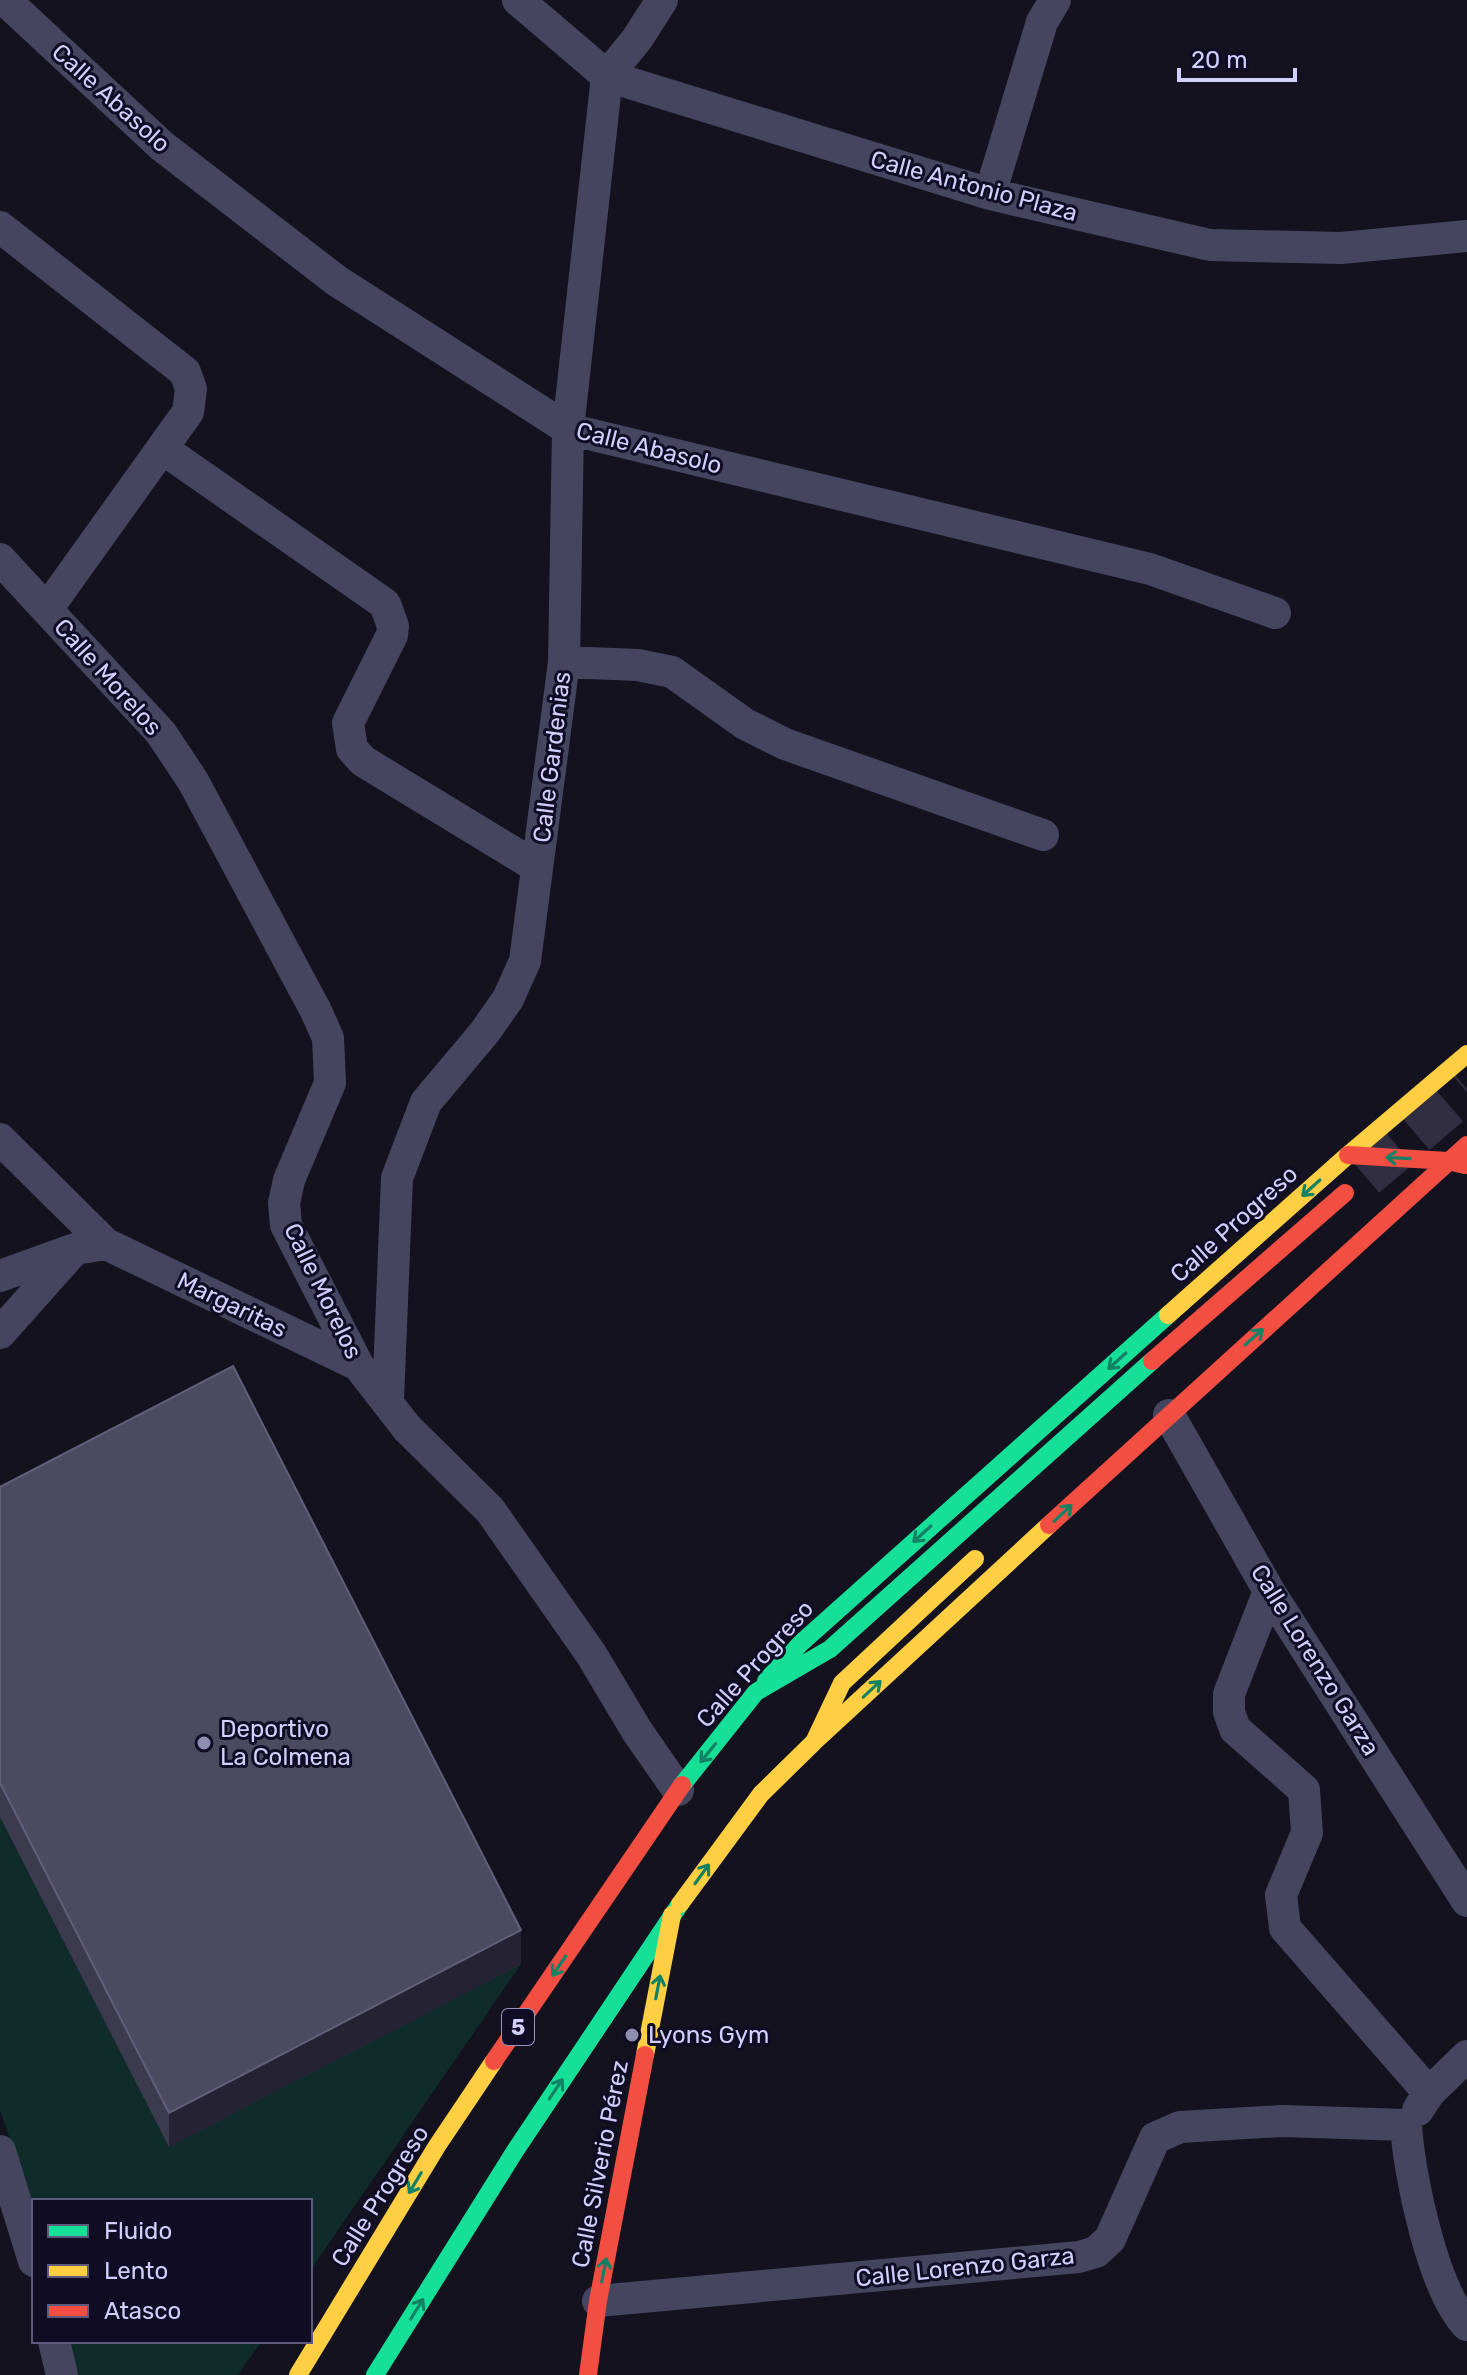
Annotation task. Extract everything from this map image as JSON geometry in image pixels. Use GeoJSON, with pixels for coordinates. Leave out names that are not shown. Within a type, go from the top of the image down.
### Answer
{"type":"FeatureCollection","features":[{"type":"Feature","properties":{"kind":"main road","name":"Calle Progreso"},"geometry":{"type":"LineString","coordinates":[[298,2375],[437,2146],[678,1790],[756,1692],[801,1643],[1348,1155],[1435,1091],[1467,1054]]}},
{"type":"Feature","properties":{"kind":"main road"},"geometry":{"type":"LineString","coordinates":[[1348,1155],[1447,1153],[1467,1145]]}},
{"type":"Feature","properties":{"kind":"main road"},"geometry":{"type":"LineString","coordinates":[[1447,1153],[1467,1166]]}},
{"type":"Feature","properties":{"kind":"main road"},"geometry":{"type":"LineString","coordinates":[[375,2375],[515,2151],[672,1915],[761,1794],[1447,1153]]}},
{"type":"Feature","properties":{"kind":"main road"},"geometry":{"type":"LineString","coordinates":[[756,1692],[830,1649],[1044,1455],[1345,1193]]}},
{"type":"Feature","properties":{"kind":"main road"},"geometry":{"type":"LineString","coordinates":[[814,1742],[842,1683],[991,1543]]}},
{"type":"Feature","properties":{"kind":"main road","name":"Calle Silverio Pérez"},"geometry":{"type":"LineString","coordinates":[[588,2375],[598,2301],[672,1915]]}},
{"type":"Feature","properties":{"kind":"street","name":"Calle Abasolo"},"geometry":{"type":"LineString","coordinates":[[5,0],[162,146],[337,281],[568,429],[1150,569],[1275,613]]}},
{"type":"Feature","properties":{"kind":"street","name":"Calle Antonio Plaza"},"geometry":{"type":"LineString","coordinates":[[518,0],[607,76],[990,194],[1210,245],[1239,248],[1341,248],[1467,236]]}},
{"type":"Feature","properties":{"kind":"street"},"geometry":{"type":"LineString","coordinates":[[607,76],[637,39],[662,0]]}},
{"type":"Feature","properties":{"kind":"street"},"geometry":{"type":"LineString","coordinates":[[990,194],[1042,22],[1055,0]]}},
{"type":"Feature","properties":{"kind":"street","name":"Calle Gardenias"},"geometry":{"type":"LineString","coordinates":[[388,1400],[397,1178],[426,1102],[484,1033],[508,999],[525,961],[564,662],[568,429],[607,76]]}},
{"type":"Feature","properties":{"kind":"street"},"geometry":{"type":"LineString","coordinates":[[0,227],[185,372],[191,389],[188,412],[47,609]]}},
{"type":"Feature","properties":{"kind":"street"},"geometry":{"type":"LineString","coordinates":[[163,449],[385,604],[393,626],[392,635],[348,723],[352,749],[363,761],[537,867]]}},
{"type":"Feature","properties":{"kind":"street","name":"Calle Morelos"},"geometry":{"type":"LineString","coordinates":[[0,559],[161,733],[193,781],[328,1038],[330,1083],[289,1180],[284,1203],[286,1225],[358,1365],[407,1428],[490,1510],[591,1654],[637,1731],[678,1790]]}},
{"type":"Feature","properties":{"kind":"street"},"geometry":{"type":"LineString","coordinates":[[564,662],[638,665],[672,672],[745,724],[785,744],[1043,835]]}},
{"type":"Feature","properties":{"kind":"street","name":"Margaritas"},"geometry":{"type":"LineString","coordinates":[[0,1139],[106,1244],[358,1365]]}},
{"type":"Feature","properties":{"kind":"street"},"geometry":{"type":"LineString","coordinates":[[0,1276],[75,1249],[106,1244]]}},
{"type":"Feature","properties":{"kind":"street"},"geometry":{"type":"LineString","coordinates":[[0,1333],[75,1249]]}},
{"type":"Feature","properties":{"kind":"street","name":"Calle Lorenzo Garza"},"geometry":{"type":"LineString","coordinates":[[1169,1415],[1269,1591],[1467,1901]]}},
{"type":"Feature","properties":{"kind":"street"},"geometry":{"type":"LineString","coordinates":[[1269,1591],[1229,1694],[1229,1712],[1235,1729],[1304,1790],[1307,1833],[1281,1895],[1285,1928],[1429,2093]]}},
{"type":"Feature","properties":{"kind":"street"},"geometry":{"type":"LineString","coordinates":[[1467,2056],[1429,2093],[1406,2125],[1408,2150],[1436,2271],[1457,2314],[1467,2325]]}},
{"type":"Feature","properties":{"kind":"street","name":"Calle Lorenzo Garza"},"geometry":{"type":"LineString","coordinates":[[598,2301],[1079,2257],[1096,2252],[1110,2239],[1155,2138],[1180,2127],[1282,2121],[1406,2125]]}},
{"type":"Feature","properties":{"kind":"street"},"geometry":{"type":"LineString","coordinates":[[0,2151],[32,2255]]}},
{"type":"Feature","properties":{"kind":"street"},"geometry":{"type":"LineString","coordinates":[[54,2343],[62,2375]]}},
{"type":"Feature","properties":{"kind":"green space","name":"Deportivo La Colmena"},"geometry":{"type":"Polygon","coordinates":[[[233,1400],[521,1964],[312,2268],[312,2199],[32,2199],[32,2204],[0,2110],[0,1521],[233,1400]]]}},
{"type":"Feature","properties":{"kind":"green space"},"geometry":{"type":"Polygon","coordinates":[[[68,2343],[261,2343],[238,2375],[76,2375],[68,2343]]]}},
{"type":"Feature","properties":{"kind":"building","name":"Deportivo La Colmena"},"geometry":{"type":"Polygon","coordinates":[[[233,1366],[521,1930],[169,2113],[0,1783],[0,1487],[233,1366]]]}},
{"type":"Feature","properties":{"kind":"tunnel"},"geometry":{"type":"LineString","coordinates":[[1365,1176],[1467,1089]]}},
{"type":"Feature","properties":{"kind":"traffic: fast"},"geometry":{"type":"LineString","coordinates":[[766,1681],[801,1643],[1168,1315]]}},
{"type":"Feature","properties":{"kind":"traffic: fast"},"geometry":{"type":"LineString","coordinates":[[682,1785],[756,1692],[830,1649],[1152,1361]]}},
{"type":"Feature","properties":{"kind":"traffic: fast"},"geometry":{"type":"LineString","coordinates":[[375,2375],[515,2151],[680,1904]]}},
{"type":"Feature","properties":{"kind":"traffic: slow"},"geometry":{"type":"LineString","coordinates":[[1168,1315],[1467,1054]]}},
{"type":"Feature","properties":{"kind":"traffic: slow"},"geometry":{"type":"LineString","coordinates":[[814,1742],[1049,1525]]}},
{"type":"Feature","properties":{"kind":"traffic: slow"},"geometry":{"type":"LineString","coordinates":[[680,1904],[761,1794],[814,1742],[842,1683],[975,1559]]}},
{"type":"Feature","properties":{"kind":"traffic: slow"},"geometry":{"type":"LineString","coordinates":[[645,2055],[672,1915]]}},
{"type":"Feature","properties":{"kind":"traffic: slow"},"geometry":{"type":"LineString","coordinates":[[298,2375],[437,2146],[494,2061]]}},
{"type":"Feature","properties":{"kind":"traffic: jam"},"geometry":{"type":"LineString","coordinates":[[1049,1525],[1467,1145]]}},
{"type":"Feature","properties":{"kind":"traffic: jam"},"geometry":{"type":"LineString","coordinates":[[1348,1155],[1448,1161],[1465,1165]]}},
{"type":"Feature","properties":{"kind":"traffic: jam"},"geometry":{"type":"LineString","coordinates":[[1152,1361],[1345,1193]]}},
{"type":"Feature","properties":{"kind":"traffic: jam"},"geometry":{"type":"LineString","coordinates":[[494,2061],[682,1785]]}},
{"type":"Feature","properties":{"kind":"traffic: jam"},"geometry":{"type":"LineString","coordinates":[[588,2375],[598,2301],[645,2055]]}},
{"type":"Feature","properties":{"kind":"place","name":"Deportivo La Colmena"},"geometry":{"type":"Point","coordinates":[204,1743]}},
{"type":"Feature","properties":{"kind":"place","name":"Lyons Gym"},"geometry":{"type":"Point","coordinates":[632,2035]}}]}
